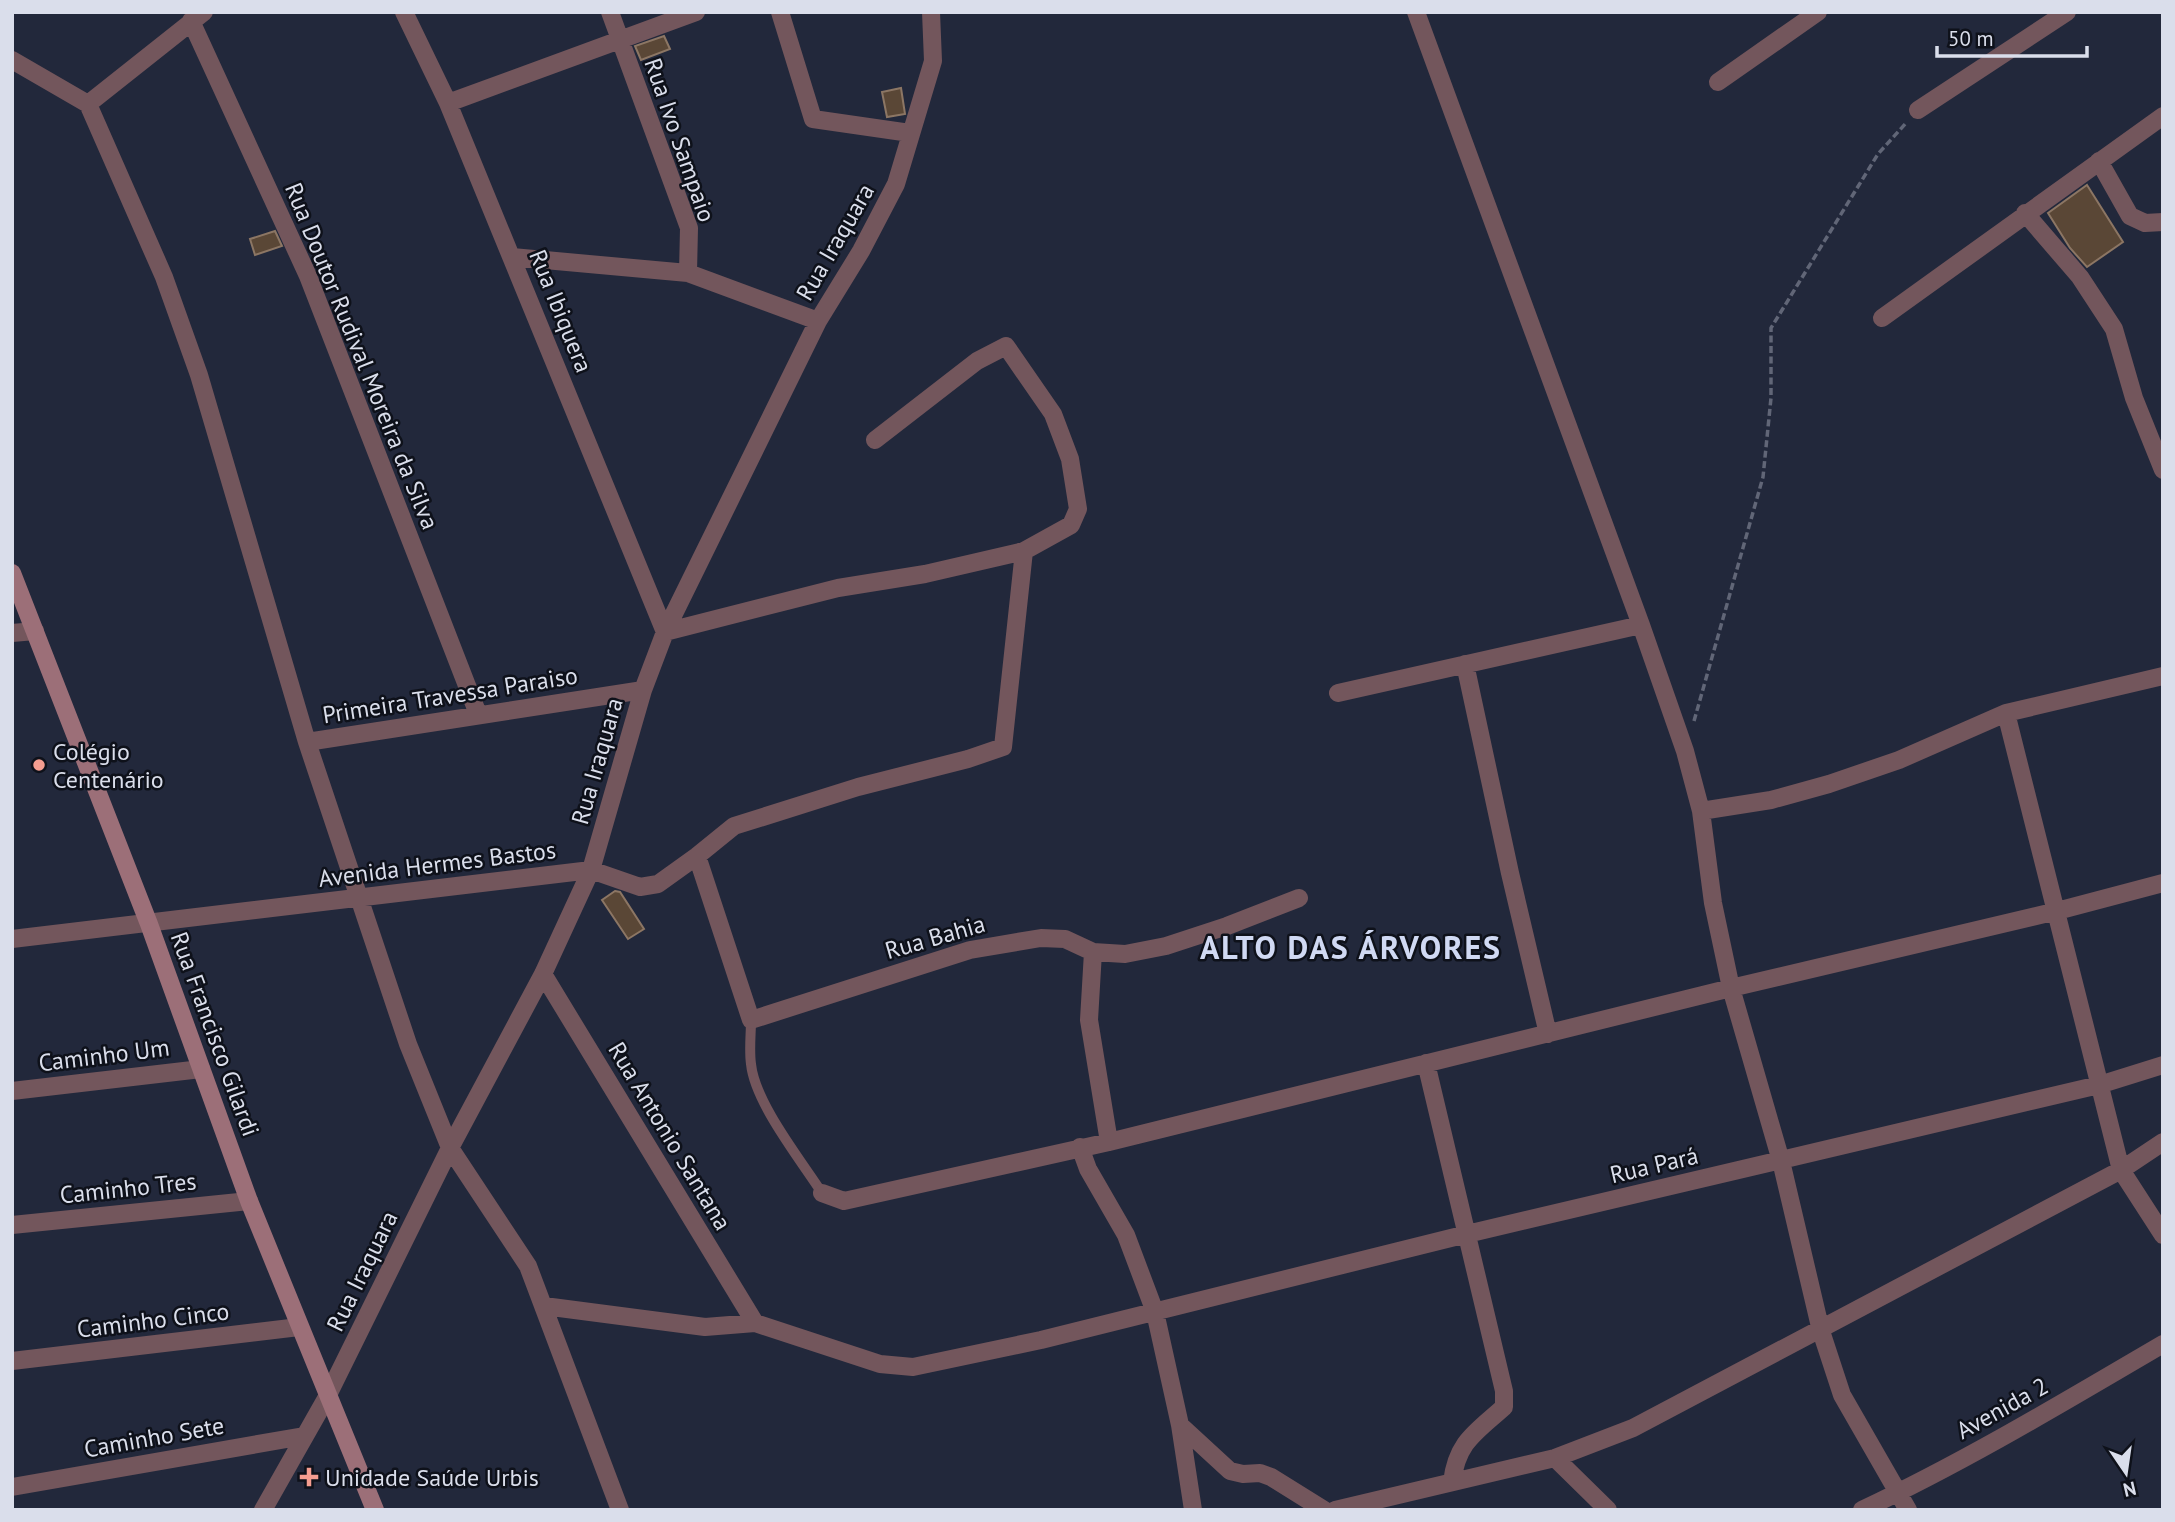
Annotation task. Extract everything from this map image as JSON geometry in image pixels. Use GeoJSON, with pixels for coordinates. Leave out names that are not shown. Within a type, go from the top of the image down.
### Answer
{"type":"FeatureCollection","features":[{"type":"Feature","properties":{"kind":"street","name":"Rua Ibiquera"},"geometry":{"type":"LineString","coordinates":[[404,12],[448,103],[665,632]]}},
{"type":"Feature","properties":{"kind":"street","name":"Rua Ivo Sampaio"},"geometry":{"type":"LineString","coordinates":[[610,12],[689,228],[688,273]]}},
{"type":"Feature","properties":{"kind":"street"},"geometry":{"type":"LineString","coordinates":[[448,103],[696,12]]}},
{"type":"Feature","properties":{"kind":"street"},"geometry":{"type":"LineString","coordinates":[[780,12],[813,119],[910,133]]}},
{"type":"Feature","properties":{"kind":"street","name":"Rua Iraquara"},"geometry":{"type":"LineString","coordinates":[[263,1510],[327,1397],[450,1148],[543,974],[591,870],[643,690],[665,632],[818,320],[861,251],[896,184],[933,61],[931,12]]}},
{"type":"Feature","properties":{"kind":"street"},"geometry":{"type":"LineString","coordinates":[[1416,12],[1685,751],[1700,811],[1713,903],[1731,988],[1781,1161],[1821,1331],[1842,1395],[1908,1510]]}},
{"type":"Feature","properties":{"kind":"street"},"geometry":{"type":"LineString","coordinates":[[1717,82],[1818,12]]}},
{"type":"Feature","properties":{"kind":"street"},"geometry":{"type":"LineString","coordinates":[[1918,110],[2067,12]]}},
{"type":"Feature","properties":{"kind":"street"},"geometry":{"type":"LineString","coordinates":[[88,104],[197,17]]}},
{"type":"Feature","properties":{"kind":"street","name":"Rua Doutor Rudival Moreira da Silva"},"geometry":{"type":"LineString","coordinates":[[197,17],[308,276],[478,714]]}},
{"type":"Feature","properties":{"kind":"street"},"geometry":{"type":"LineString","coordinates":[[12,60],[88,104],[163,277],[200,375],[307,742],[408,1044],[450,1148],[528,1266],[620,1510]]}},
{"type":"Feature","properties":{"kind":"street"},"geometry":{"type":"LineString","coordinates":[[1882,317],[2163,116]]}},
{"type":"Feature","properties":{"kind":"street"},"geometry":{"type":"LineString","coordinates":[[2099,161],[2130,216],[2146,223],[2163,222]]}},
{"type":"Feature","properties":{"kind":"street"},"geometry":{"type":"LineString","coordinates":[[2025,213],[2080,277],[2114,329],[2134,398],[2163,470]]}},
{"type":"Feature","properties":{"kind":"street"},"geometry":{"type":"LineString","coordinates":[[512,257],[688,273],[818,320]]}},
{"type":"Feature","properties":{"kind":"street"},"geometry":{"type":"LineString","coordinates":[[665,632],[838,588],[925,574],[1024,551],[1071,525],[1077,509],[1070,459],[1053,414],[1006,346],[977,361],[875,440]]}},
{"type":"Feature","properties":{"kind":"street","name":"Avenida Hermes Bastos"},"geometry":{"type":"LineString","coordinates":[[12,939],[591,870],[640,887],[658,884],[734,826],[858,787],[968,759],[1003,747],[1024,551]]}},
{"type":"Feature","properties":{"kind":"street","name":"Rua Francisco Gilardi"},"geometry":{"type":"LineString","coordinates":[[12,573],[149,923],[249,1201],[374,1510]]}},
{"type":"Feature","properties":{"kind":"street"},"geometry":{"type":"LineString","coordinates":[[1338,692],[1641,625]]}},
{"type":"Feature","properties":{"kind":"street"},"geometry":{"type":"LineString","coordinates":[[12,633],[35,631]]}},
{"type":"Feature","properties":{"kind":"street"},"geometry":{"type":"LineString","coordinates":[[1465,664],[1548,1034]]}},
{"type":"Feature","properties":{"kind":"street"},"geometry":{"type":"LineString","coordinates":[[1700,811],[1771,800],[1829,784],[1899,760],[2006,713],[2163,676]]}},
{"type":"Feature","properties":{"kind":"street","name":"Primeira Travessa Paraiso"},"geometry":{"type":"LineString","coordinates":[[307,742],[643,690]]}},
{"type":"Feature","properties":{"kind":"street"},"geometry":{"type":"LineString","coordinates":[[2006,713],[2121,1170],[2163,1235]]}},
{"type":"Feature","properties":{"kind":"street"},"geometry":{"type":"LineString","coordinates":[[697,856],[751,1020]]}},
{"type":"Feature","properties":{"kind":"street"},"geometry":{"type":"LineString","coordinates":[[822,1193],[845,1201],[1109,1142],[2163,884]]}},
{"type":"Feature","properties":{"kind":"street","name":"Rua Bahia"},"geometry":{"type":"LineString","coordinates":[[751,1020],[970,950],[1041,938],[1065,939],[1093,952],[1125,954],[1166,946],[1270,911],[1299,898]]}},
{"type":"Feature","properties":{"kind":"street"},"geometry":{"type":"LineString","coordinates":[[1093,952],[1089,1020],[1109,1142]]}},
{"type":"Feature","properties":{"kind":"street","name":"Rua Antonio Santana"},"geometry":{"type":"LineString","coordinates":[[543,974],[755,1323]]}},
{"type":"Feature","properties":{"kind":"street"},"geometry":{"type":"LineString","coordinates":[[1426,1063],[1504,1391],[1504,1406],[1462,1446],[1454,1463],[1452,1482]]}},
{"type":"Feature","properties":{"kind":"street","name":"Rua Pará"},"geometry":{"type":"LineString","coordinates":[[755,1323],[880,1364],[913,1367],[1041,1340],[1467,1234],[2099,1085],[2163,1065]]}},
{"type":"Feature","properties":{"kind":"street","name":"Caminho Um"},"geometry":{"type":"LineString","coordinates":[[12,1091],[201,1069]]}},
{"type":"Feature","properties":{"kind":"street"},"geometry":{"type":"LineString","coordinates":[[1335,1510],[1555,1458],[1633,1429],[2121,1170],[2163,1142]]}},
{"type":"Feature","properties":{"kind":"street"},"geometry":{"type":"LineString","coordinates":[[1080,1147],[1088,1169],[1126,1235],[1155,1312],[1180,1425],[1193,1510]]}},
{"type":"Feature","properties":{"kind":"street","name":"Caminho Tres"},"geometry":{"type":"LineString","coordinates":[[12,1225],[249,1201]]}},
{"type":"Feature","properties":{"kind":"street"},"geometry":{"type":"LineString","coordinates":[[544,1306],[705,1326],[755,1323]]}},
{"type":"Feature","properties":{"kind":"street","name":"Caminho Cinco"},"geometry":{"type":"LineString","coordinates":[[12,1362],[299,1327]]}},
{"type":"Feature","properties":{"kind":"street","name":"Avenida 2"},"geometry":{"type":"LineString","coordinates":[[1862,1510],[1899,1493],[2040,1416],[2163,1344]]}},
{"type":"Feature","properties":{"kind":"street"},"geometry":{"type":"LineString","coordinates":[[1180,1425],[1230,1471],[1243,1474],[1260,1473],[1271,1477],[1324,1510]]}},
{"type":"Feature","properties":{"kind":"street","name":"Caminho Sete"},"geometry":{"type":"LineString","coordinates":[[12,1487],[304,1436]]}},
{"type":"Feature","properties":{"kind":"street"},"geometry":{"type":"LineString","coordinates":[[1555,1458],[1608,1510]]}},
{"type":"Feature","properties":{"kind":"lane"},"geometry":{"type":"LineString","coordinates":[[751,1020],[751,1064],[755,1081],[768,1110],[822,1193]]}},
{"type":"Feature","properties":{"kind":"path"},"geometry":{"type":"LineString","coordinates":[[1685,751],[1763,477],[1771,398],[1772,328],[1878,154],[1918,110]]}},
{"type":"Feature","properties":{"kind":"building"},"geometry":{"type":"Polygon","coordinates":[[[664,36],[670,49],[641,60],[635,46],[664,36]]]}},
{"type":"Feature","properties":{"kind":"building"},"geometry":{"type":"Polygon","coordinates":[[[901,88],[905,114],[887,117],[882,92],[901,88]]]}},
{"type":"Feature","properties":{"kind":"building"},"geometry":{"type":"Polygon","coordinates":[[[2087,185],[2123,242],[2087,267],[2070,248],[2048,213],[2087,185]]]}},
{"type":"Feature","properties":{"kind":"building"},"geometry":{"type":"Polygon","coordinates":[[[275,231],[282,246],[255,255],[250,239],[275,231]]]}},
{"type":"Feature","properties":{"kind":"building"},"geometry":{"type":"Polygon","coordinates":[[[615,891],[620,892],[644,929],[628,939],[602,900],[615,891]]]}},
{"type":"Feature","properties":{"kind":"place","name":"Colégio Centenário"},"geometry":{"type":"Point","coordinates":[39,765]}},
{"type":"Feature","properties":{"kind":"place","name":"Unidade Saúde Urbis"},"geometry":{"type":"Point","coordinates":[309,1477]}},
{"type":"Feature","properties":{"kind":"district","name":"ALTO DAS ÁRVORES"},"geometry":{"type":"Point","coordinates":[1351,947]}}]}
